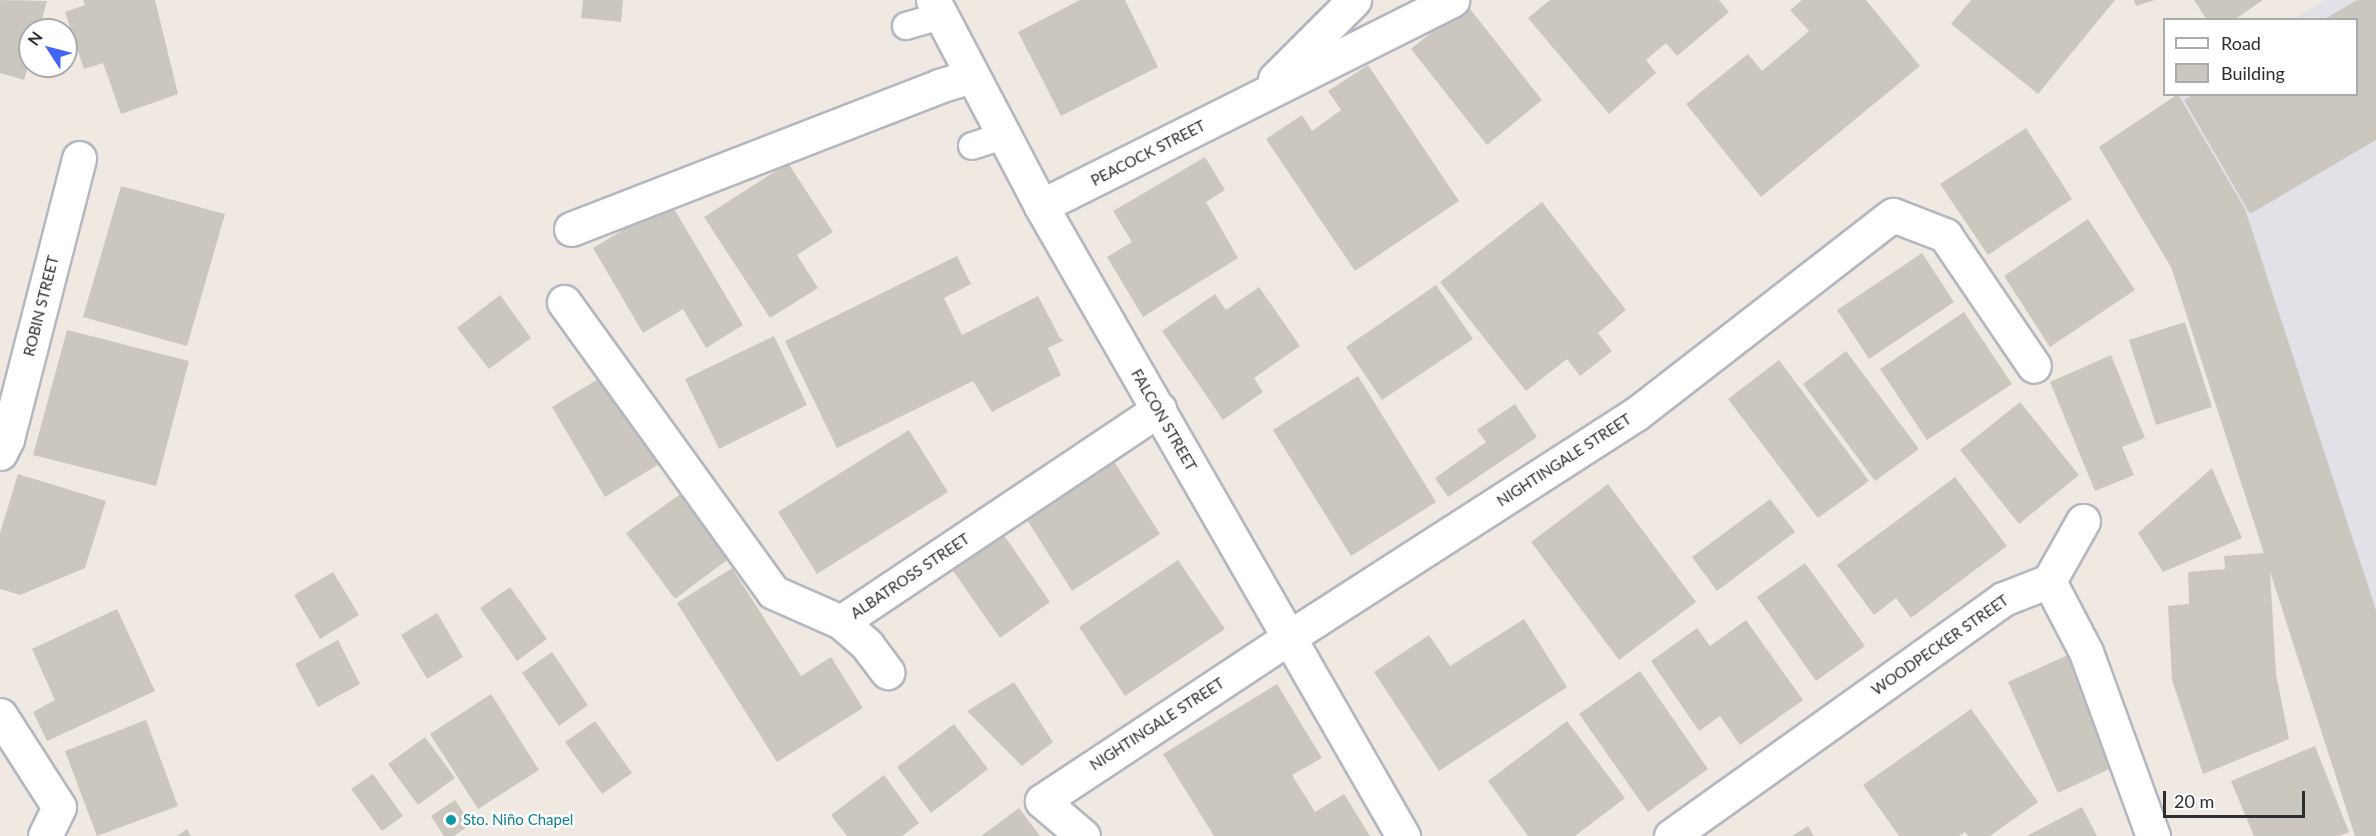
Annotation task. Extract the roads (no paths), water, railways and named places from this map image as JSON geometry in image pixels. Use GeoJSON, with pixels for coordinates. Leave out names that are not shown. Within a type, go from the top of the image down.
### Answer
{"type":"FeatureCollection","features":[{"type":"Feature","properties":{"kind":"street","name":"PEACOCK STREET"},"geometry":{"type":"LineString","coordinates":[[1254,99],[1354,0]]}},
{"type":"Feature","properties":{"kind":"street","name":"PEACOCK STREET"},"geometry":{"type":"LineString","coordinates":[[1041,206],[1452,0]]}},
{"type":"Feature","properties":{"kind":"street","name":"FALCON STREET"},"geometry":{"type":"LineString","coordinates":[[937,8],[1041,206],[1403,836]]}},
{"type":"Feature","properties":{"kind":"street"},"geometry":{"type":"LineString","coordinates":[[571,229],[939,86],[972,76]]}},
{"type":"Feature","properties":{"kind":"street","name":"ROBIN STREET"},"geometry":{"type":"LineString","coordinates":[[0,453],[7,440],[79,158]]}},
{"type":"Feature","properties":{"kind":"street","name":"NIGHTINGALE STREET"},"geometry":{"type":"LineString","coordinates":[[1083,836],[1042,801],[1288,638],[1636,414],[1893,215],[1945,235],[2034,366]]}},
{"type":"Feature","properties":{"kind":"street","name":"ALBATROSS STREET"},"geometry":{"type":"LineString","coordinates":[[564,302],[772,592],[841,622],[1158,409]]}},
{"type":"Feature","properties":{"kind":"street"},"geometry":{"type":"LineString","coordinates":[[2083,521],[2049,581],[2086,652],[2153,836]]}},
{"type":"Feature","properties":{"kind":"street","name":"WOODPECKER STREET"},"geometry":{"type":"LineString","coordinates":[[1671,836],[2003,598],[2049,581]]}},
{"type":"Feature","properties":{"kind":"street"},"geometry":{"type":"LineString","coordinates":[[841,622],[867,645],[887,672]]}},
{"type":"Feature","properties":{"kind":"street"},"geometry":{"type":"LineString","coordinates":[[0,715],[59,807],[45,836]]}},
{"type":"Feature","properties":{"kind":"lane"},"geometry":{"type":"LineString","coordinates":[[906,26],[937,8]]}},
{"type":"Feature","properties":{"kind":"lane"},"geometry":{"type":"LineString","coordinates":[[972,146],[1003,136]]}},
{"type":"Feature","properties":{"kind":"place","name":"Sto. Niño Chapel"},"geometry":{"type":"Point","coordinates":[451,820]}}]}
